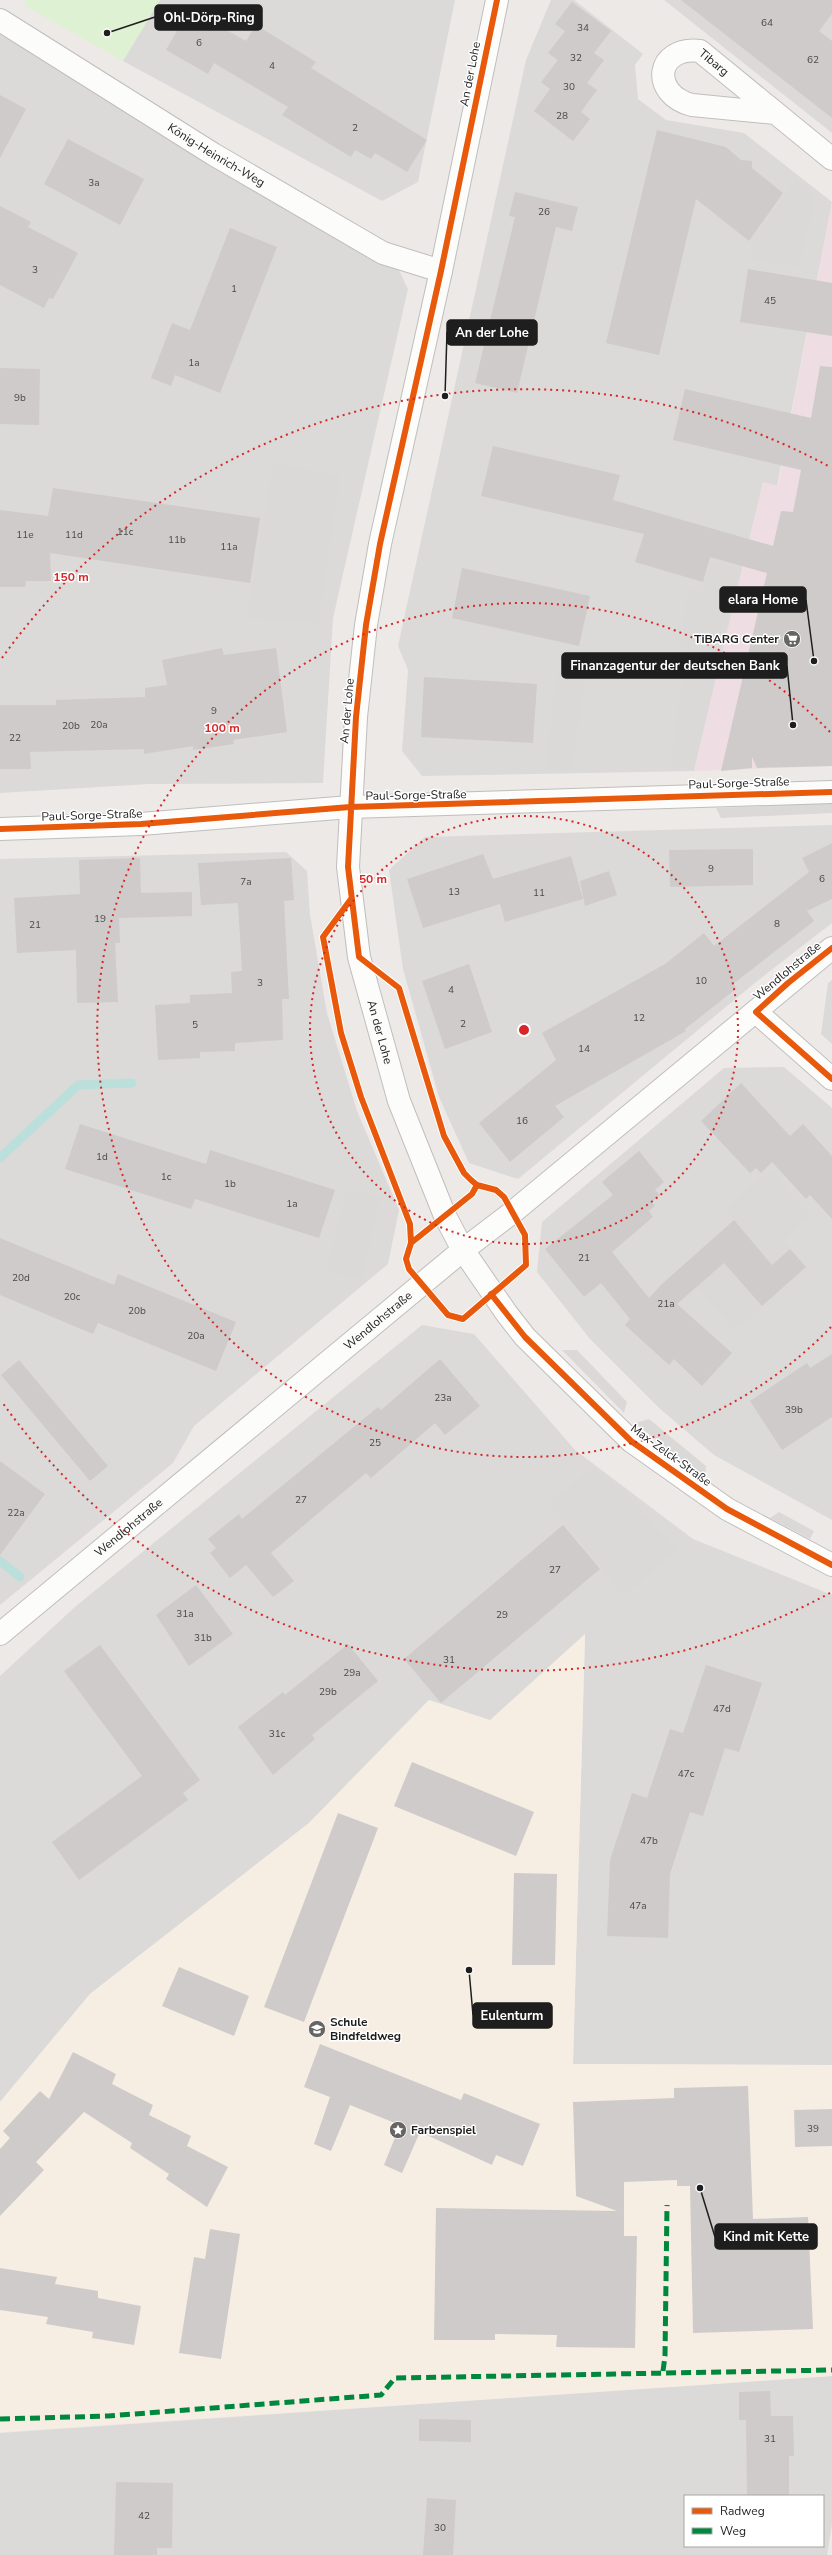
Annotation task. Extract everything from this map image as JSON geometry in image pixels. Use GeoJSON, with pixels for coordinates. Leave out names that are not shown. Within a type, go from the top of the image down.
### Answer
{"type":"FeatureCollection","features":[{"type":"Feature","properties":{"kind":"street","name":"An der Lohe"},"geometry":{"type":"LineString","coordinates":[[463,1250],[445,1216],[399,1101],[376,1023],[359,957],[348,867],[350,807],[366,625],[380,544],[441,271],[497,0]]}},
{"type":"Feature","properties":{"kind":"street","name":"König-Heinrich-Weg"},"geometry":{"type":"LineString","coordinates":[[0,20],[213,154],[383,253],[441,271]]}},
{"type":"Feature","properties":{"kind":"street","name":"Tibarg"},"geometry":{"type":"LineString","coordinates":[[775,113],[692,105],[679,102],[669,93],[663,79],[665,64],[676,52],[689,50],[700,51],[832,159]]}},
{"type":"Feature","properties":{"kind":"street","name":"Paul-Sorge-Straße"},"geometry":{"type":"LineString","coordinates":[[0,829],[142,824],[350,807],[832,792]]}},
{"type":"Feature","properties":{"kind":"street","name":"Wendlohstraße"},"geometry":{"type":"LineString","coordinates":[[0,1634],[463,1250],[513,1212],[832,948]]}},
{"type":"Feature","properties":{"kind":"street"},"geometry":{"type":"LineString","coordinates":[[756,1012],[832,1079]]}},
{"type":"Feature","properties":{"kind":"street","name":"Max-Zelck-Straße"},"geometry":{"type":"LineString","coordinates":[[463,1250],[491,1294],[525,1337],[631,1441],[727,1509],[832,1565]]}},
{"type":"Feature","properties":{"kind":"shaded area"},"geometry":{"type":"Polygon","coordinates":[[[160,0],[455,0],[418,182],[382,201],[123,61],[160,0]]]}},
{"type":"Feature","properties":{"kind":"shaded area"},"geometry":{"type":"Polygon","coordinates":[[[551,0],[574,0],[643,54],[635,65],[638,99],[666,120],[744,133],[832,202],[777,486],[763,482],[694,771],[422,776],[402,751],[408,670],[398,646],[526,60],[551,0]]]}},
{"type":"Feature","properties":{"kind":"shaded area"},"geometry":{"type":"Polygon","coordinates":[[[664,0],[832,0],[832,133],[664,0]]]}},
{"type":"Feature","properties":{"kind":"shaded area"},"geometry":{"type":"Polygon","coordinates":[[[0,30],[388,248],[408,289],[333,618],[323,783],[149,784],[0,793],[0,30]]]}},
{"type":"Feature","properties":{"kind":"shaded area"},"geometry":{"type":"Polygon","coordinates":[[[797,179],[815,195],[799,267],[750,260],[752,239],[797,179]]]}},
{"type":"Feature","properties":{"kind":"shaded area","name":"TiBARG Center"},"geometry":{"type":"Polygon","coordinates":[[[832,202],[832,766],[694,771],[763,482],[778,486],[832,202]]]}},
{"type":"Feature","properties":{"kind":"shaded area"},"geometry":{"type":"Polygon","coordinates":[[[274,462],[340,476],[318,623],[247,618],[274,462]]]}},
{"type":"Feature","properties":{"kind":"shaded area"},"geometry":{"type":"Polygon","coordinates":[[[712,561],[739,568],[694,769],[670,768],[686,655],[680,654],[688,588],[702,592],[712,561]]]}},
{"type":"Feature","properties":{"kind":"shaded area"},"geometry":{"type":"Polygon","coordinates":[[[557,673],[586,675],[572,770],[545,770],[557,673]]]}},
{"type":"Feature","properties":{"kind":"shaded area"},"geometry":{"type":"Polygon","coordinates":[[[832,803],[832,813],[721,818],[716,808],[832,803]]]}},
{"type":"Feature","properties":{"kind":"shaded area"},"geometry":{"type":"Polygon","coordinates":[[[832,825],[832,923],[756,982],[518,1179],[469,1163],[439,1097],[403,969],[389,870],[425,837],[832,825]]]}},
{"type":"Feature","properties":{"kind":"shaded area"},"geometry":{"type":"Polygon","coordinates":[[[286,852],[307,871],[310,915],[327,1013],[357,1111],[399,1210],[388,1264],[194,1426],[173,1463],[0,1605],[0,859],[286,852]]]}},
{"type":"Feature","properties":{"kind":"shaded area"},"geometry":{"type":"Polygon","coordinates":[[[832,980],[832,1044],[821,1034],[828,983],[832,980]]]}},
{"type":"Feature","properties":{"kind":"shaded area"},"geometry":{"type":"Polygon","coordinates":[[[784,1067],[832,1108],[832,1520],[714,1455],[658,1407],[590,1339],[537,1272],[542,1222],[724,1068],[784,1067]]]}},
{"type":"Feature","properties":{"kind":"shaded area"},"geometry":{"type":"Polygon","coordinates":[[[770,1169],[811,1215],[783,1240],[806,1267],[735,1330],[680,1268],[734,1220],[724,1210],[770,1169]]]}},
{"type":"Feature","properties":{"kind":"shaded area"},"geometry":{"type":"Polygon","coordinates":[[[347,1190],[381,1196],[361,1279],[327,1270],[347,1190]]]}},
{"type":"Feature","properties":{"kind":"shaded area"},"geometry":{"type":"Polygon","coordinates":[[[422,1325],[474,1334],[575,1450],[693,1539],[832,1595],[832,2065],[573,2064],[585,1635],[490,1721],[429,1700],[309,1823],[90,1994],[0,2102],[0,1676],[76,1606],[422,1325]]]}},
{"type":"Feature","properties":{"kind":"shaded area"},"geometry":{"type":"Polygon","coordinates":[[[562,1350],[577,1350],[627,1402],[624,1413],[562,1350]]]}},
{"type":"Feature","properties":{"kind":"shaded area"},"geometry":{"type":"Polygon","coordinates":[[[649,1419],[706,1466],[705,1478],[635,1423],[649,1419]]]}},
{"type":"Feature","properties":{"kind":"shaded area"},"geometry":{"type":"Polygon","coordinates":[[[592,1467],[608,1477],[678,1549],[624,1596],[549,1504],[592,1467]]]}},
{"type":"Feature","properties":{"kind":"shaded area"},"geometry":{"type":"Polygon","coordinates":[[[779,1512],[814,1531],[810,1539],[770,1518],[779,1512]]]}},
{"type":"Feature","properties":{"kind":"shaded area","name":"Schule Bindfeldweg"},"geometry":{"type":"Polygon","coordinates":[[[585,1634],[573,2064],[832,2065],[832,2376],[0,2432],[0,2102],[90,1994],[309,1823],[429,1700],[490,1720],[585,1634]]]}},
{"type":"Feature","properties":{"kind":"shaded area"},"geometry":{"type":"Polygon","coordinates":[[[832,2376],[832,2524],[827,2555],[0,2555],[0,2433],[832,2376]]]}},
{"type":"Feature","properties":{"kind":"green space"},"geometry":{"type":"Polygon","coordinates":[[[26,0],[160,0],[123,61],[24,5],[26,0]]]}},
{"type":"Feature","properties":{"kind":"building"},"geometry":{"type":"Polygon","coordinates":[[[681,0],[832,0],[832,14],[819,31],[832,41],[832,118],[681,0]]]}},
{"type":"Feature","properties":{"kind":"building"},"geometry":{"type":"Polygon","coordinates":[[[572,2],[611,31],[594,53],[604,60],[587,83],[597,90],[581,112],[590,119],[573,141],[534,111],[550,89],[541,82],[558,60],[548,53],[565,31],[555,24],[572,2]]]}},
{"type":"Feature","properties":{"kind":"building"},"geometry":{"type":"Polygon","coordinates":[[[189,9],[246,41],[256,25],[316,62],[311,68],[427,140],[407,172],[375,153],[371,159],[355,150],[351,157],[282,115],[288,107],[214,63],[208,74],[166,50],[189,9]]]}},
{"type":"Feature","properties":{"kind":"building"},"geometry":{"type":"Polygon","coordinates":[[[0,95],[26,109],[0,158],[0,95]]]}},
{"type":"Feature","properties":{"kind":"building"},"geometry":{"type":"Polygon","coordinates":[[[657,130],[726,147],[741,160],[752,161],[752,168],[783,193],[749,241],[696,199],[659,355],[606,343],[657,130]]]}},
{"type":"Feature","properties":{"kind":"building"},"geometry":{"type":"Polygon","coordinates":[[[68,139],[144,179],[120,225],[44,184],[68,139]]]}},
{"type":"Feature","properties":{"kind":"building"},"geometry":{"type":"Polygon","coordinates":[[[515,192],[578,207],[572,231],[556,227],[517,393],[475,383],[515,217],[509,216],[515,192]]]}},
{"type":"Feature","properties":{"kind":"building"},"geometry":{"type":"Polygon","coordinates":[[[0,206],[31,222],[28,227],[78,253],[53,299],[49,298],[44,308],[0,285],[0,206]]]}},
{"type":"Feature","properties":{"kind":"building"},"geometry":{"type":"Polygon","coordinates":[[[230,228],[277,247],[220,393],[175,375],[171,386],[151,378],[172,323],[190,330],[230,228]]]}},
{"type":"Feature","properties":{"kind":"building"},"geometry":{"type":"Polygon","coordinates":[[[748,269],[832,283],[832,336],[740,322],[748,269]]]}},
{"type":"Feature","properties":{"kind":"building"},"geometry":{"type":"Polygon","coordinates":[[[820,366],[832,367],[832,766],[757,768],[752,757],[752,768],[721,771],[767,573],[710,557],[703,582],[635,562],[644,534],[481,496],[493,446],[620,475],[613,500],[773,546],[781,511],[793,512],[801,470],[673,440],[685,389],[811,418],[820,366]]]}},
{"type":"Feature","properties":{"kind":"building"},"geometry":{"type":"Polygon","coordinates":[[[0,368],[40,369],[39,425],[0,424],[0,368]]]}},
{"type":"Feature","properties":{"kind":"building"},"geometry":{"type":"Polygon","coordinates":[[[53,488],[260,518],[250,583],[50,553],[51,581],[26,581],[25,587],[0,587],[0,510],[48,516],[53,488]]]}},
{"type":"Feature","properties":{"kind":"building"},"geometry":{"type":"Polygon","coordinates":[[[462,568],[590,596],[579,646],[452,618],[462,568]]]}},
{"type":"Feature","properties":{"kind":"building"},"geometry":{"type":"Polygon","coordinates":[[[222,648],[224,655],[276,648],[287,732],[233,740],[234,744],[193,750],[193,746],[144,754],[144,749],[30,752],[31,769],[0,769],[0,705],[56,705],[56,700],[145,697],[145,688],[167,685],[162,660],[222,648]]]}},
{"type":"Feature","properties":{"kind":"building"},"geometry":{"type":"Polygon","coordinates":[[[424,677],[537,684],[533,743],[421,737],[424,677]]]}},
{"type":"Feature","properties":{"kind":"building"},"geometry":{"type":"Polygon","coordinates":[[[832,843],[832,899],[807,911],[814,921],[733,984],[737,988],[685,1029],[686,1031],[555,1106],[564,1117],[510,1162],[479,1123],[556,1060],[542,1033],[665,964],[704,933],[714,946],[809,872],[802,858],[832,843]]]}},
{"type":"Feature","properties":{"kind":"building"},"geometry":{"type":"Polygon","coordinates":[[[753,849],[753,885],[670,887],[669,850],[753,849]]]}},
{"type":"Feature","properties":{"kind":"building"},"geometry":{"type":"Polygon","coordinates":[[[483,854],[493,879],[571,856],[583,899],[505,922],[500,904],[423,928],[407,879],[483,854]]]}},
{"type":"Feature","properties":{"kind":"building"},"geometry":{"type":"Polygon","coordinates":[[[140,858],[141,893],[192,892],[192,916],[119,918],[120,943],[115,943],[118,1002],[77,1003],[76,950],[17,953],[14,898],[80,894],[79,860],[140,858]]]}},
{"type":"Feature","properties":{"kind":"building"},"geometry":{"type":"Polygon","coordinates":[[[291,858],[294,900],[284,901],[289,999],[282,999],[283,1040],[235,1043],[235,1051],[200,1052],[200,1058],[158,1060],[155,1005],[190,1003],[190,995],[232,993],[231,972],[242,971],[238,903],[201,905],[198,863],[291,858]]]}},
{"type":"Feature","properties":{"kind":"building"},"geometry":{"type":"Polygon","coordinates":[[[609,871],[617,895],[585,906],[580,881],[609,871]]]}},
{"type":"Feature","properties":{"kind":"building"},"geometry":{"type":"Polygon","coordinates":[[[469,964],[492,1032],[445,1049],[422,981],[469,964]]]}},
{"type":"Feature","properties":{"kind":"building"},"geometry":{"type":"Polygon","coordinates":[[[741,1083],[790,1136],[803,1124],[832,1156],[832,1219],[810,1195],[806,1199],[772,1162],[761,1173],[756,1168],[750,1173],[701,1121],[741,1083]]]}},
{"type":"Feature","properties":{"kind":"building"},"geometry":{"type":"Polygon","coordinates":[[[80,1124],[206,1164],[210,1150],[335,1190],[319,1238],[195,1199],[191,1209],[65,1169],[80,1124]]]}},
{"type":"Feature","properties":{"kind":"building"},"geometry":{"type":"Polygon","coordinates":[[[639,1151],[664,1182],[655,1190],[660,1195],[652,1202],[655,1206],[649,1211],[653,1217],[612,1252],[649,1298],[662,1284],[734,1220],[772,1265],[790,1249],[806,1267],[762,1306],[724,1263],[677,1304],[732,1353],[702,1386],[674,1359],[669,1365],[625,1325],[630,1319],[601,1283],[584,1297],[545,1249],[613,1195],[602,1182],[639,1151]]]}},
{"type":"Feature","properties":{"kind":"building"},"geometry":{"type":"Polygon","coordinates":[[[0,1238],[114,1285],[118,1274],[236,1322],[216,1371],[98,1323],[93,1334],[0,1295],[0,1238]]]}},
{"type":"Feature","properties":{"kind":"building"},"geometry":{"type":"Polygon","coordinates":[[[832,1354],[832,1417],[782,1450],[750,1401],[807,1363],[810,1368],[832,1354]]]}},
{"type":"Feature","properties":{"kind":"building"},"geometry":{"type":"Polygon","coordinates":[[[440,1359],[480,1406],[445,1435],[435,1423],[371,1478],[366,1473],[271,1553],[294,1581],[273,1597],[246,1565],[230,1578],[210,1553],[216,1548],[208,1539],[239,1514],[242,1519],[378,1407],[381,1410],[440,1359]]]}},
{"type":"Feature","properties":{"kind":"building"},"geometry":{"type":"Polygon","coordinates":[[[19,1360],[108,1466],[90,1481],[1,1375],[19,1360]]]}},
{"type":"Feature","properties":{"kind":"building"},"geometry":{"type":"Polygon","coordinates":[[[0,1461],[45,1494],[0,1555],[0,1461]]]}},
{"type":"Feature","properties":{"kind":"building"},"geometry":{"type":"Polygon","coordinates":[[[563,1525],[600,1569],[441,1703],[404,1659],[563,1525]]]}},
{"type":"Feature","properties":{"kind":"building"},"geometry":{"type":"Polygon","coordinates":[[[196,1585],[233,1634],[189,1666],[156,1615],[196,1585]]]}},
{"type":"Feature","properties":{"kind":"building"},"geometry":{"type":"Polygon","coordinates":[[[348,1644],[378,1681],[312,1735],[315,1739],[273,1775],[238,1727],[283,1692],[285,1695],[348,1644]]]}},
{"type":"Feature","properties":{"kind":"building"},"geometry":{"type":"Polygon","coordinates":[[[100,1645],[200,1780],[183,1793],[188,1800],[79,1880],[52,1842],[142,1776],[64,1671],[100,1645]]]}},
{"type":"Feature","properties":{"kind":"building"},"geometry":{"type":"Polygon","coordinates":[[[706,1665],[762,1683],[739,1752],[725,1748],[703,1816],[690,1812],[670,1874],[668,1938],[607,1936],[610,1860],[632,1793],[647,1798],[670,1729],[683,1733],[706,1665]]]}},
{"type":"Feature","properties":{"kind":"building"},"geometry":{"type":"Polygon","coordinates":[[[412,1762],[534,1812],[516,1856],[394,1806],[412,1762]]]}},
{"type":"Feature","properties":{"kind":"building"},"geometry":{"type":"Polygon","coordinates":[[[338,1813],[378,1828],[304,2022],[264,2007],[338,1813]]]}},
{"type":"Feature","properties":{"kind":"building"},"geometry":{"type":"Polygon","coordinates":[[[514,1873],[557,1874],[555,1965],[512,1965],[514,1873]]]}},
{"type":"Feature","properties":{"kind":"building"},"geometry":{"type":"Polygon","coordinates":[[[179,1967],[249,1996],[234,2036],[162,2006],[179,1967]]]}},
{"type":"Feature","properties":{"kind":"building"},"geometry":{"type":"Polygon","coordinates":[[[320,2044],[461,2100],[464,2093],[540,2124],[523,2166],[496,2155],[492,2165],[420,2132],[402,2173],[384,2165],[400,2125],[350,2105],[331,2151],[314,2144],[330,2097],[304,2087],[320,2044]]]}},
{"type":"Feature","properties":{"kind":"building"},"geometry":{"type":"Polygon","coordinates":[[[73,2052],[116,2074],[112,2084],[153,2105],[149,2115],[191,2136],[187,2146],[228,2167],[207,2207],[166,2179],[169,2174],[130,2148],[132,2143],[84,2112],[36,2162],[44,2170],[0,2216],[0,2149],[10,2138],[3,2131],[40,2091],[49,2099],[73,2052]]]}},
{"type":"Feature","properties":{"kind":"building"},"geometry":{"type":"Polygon","coordinates":[[[748,2086],[753,2219],[808,2217],[813,2329],[693,2333],[690,2186],[677,2186],[677,2180],[624,2182],[624,2236],[637,2236],[635,2348],[556,2347],[557,2335],[495,2334],[495,2340],[434,2340],[436,2208],[617,2211],[576,2196],[573,2102],[674,2098],[674,2088],[748,2086]]]}},
{"type":"Feature","properties":{"kind":"building"},"geometry":{"type":"Polygon","coordinates":[[[832,2109],[832,2146],[795,2147],[794,2110],[832,2109]]]}},
{"type":"Feature","properties":{"kind":"building"},"geometry":{"type":"Polygon","coordinates":[[[210,2229],[240,2234],[221,2359],[179,2353],[194,2257],[205,2259],[210,2229]]]}},
{"type":"Feature","properties":{"kind":"building"},"geometry":{"type":"Polygon","coordinates":[[[0,2268],[57,2277],[55,2284],[98,2291],[98,2298],[141,2306],[134,2345],[92,2338],[93,2332],[46,2324],[48,2317],[0,2310],[0,2268]]]}},
{"type":"Feature","properties":{"kind":"building"},"geometry":{"type":"Polygon","coordinates":[[[770,2391],[771,2416],[793,2416],[794,2456],[789,2456],[789,2495],[747,2495],[746,2420],[739,2420],[739,2392],[770,2391]]]}},
{"type":"Feature","properties":{"kind":"building"},"geometry":{"type":"Polygon","coordinates":[[[419,2419],[471,2420],[471,2442],[419,2441],[419,2419]]]}},
{"type":"Feature","properties":{"kind":"building"},"geometry":{"type":"Polygon","coordinates":[[[116,2482],[173,2483],[172,2548],[157,2548],[157,2555],[114,2555],[116,2482]]]}},
{"type":"Feature","properties":{"kind":"building"},"geometry":{"type":"Polygon","coordinates":[[[427,2498],[456,2500],[453,2555],[423,2555],[427,2498]]]}},
{"type":"Feature","properties":{"kind":"waterway"},"geometry":{"type":"LineString","coordinates":[[0,1158],[78,1085],[132,1083]]}},
{"type":"Feature","properties":{"kind":"waterway"},"geometry":{"type":"LineString","coordinates":[[0,1561],[20,1577]]}},
{"type":"Feature","properties":{"kind":"marked path"},"geometry":{"type":"LineString","coordinates":[[663,2371],[665,2356],[667,2205]]}},
{"type":"Feature","properties":{"kind":"marked path"},"geometry":{"type":"LineString","coordinates":[[0,2419],[108,2416],[381,2395],[395,2378],[832,2370]]}},
{"type":"Feature","properties":{"kind":"cycle path"},"geometry":{"type":"LineString","coordinates":[[351,899],[323,937],[341,1033],[361,1097],[410,1224],[411,1243],[406,1259],[409,1269],[448,1315],[463,1319],[526,1265],[525,1235],[504,1197],[496,1190],[477,1185],[464,1173],[444,1136],[399,988],[359,957],[348,867],[356,717],[366,625],[380,544],[441,271],[497,0]]}},
{"type":"Feature","properties":{"kind":"cycle path"},"geometry":{"type":"LineString","coordinates":[[0,829],[141,824],[350,807],[832,792]]}},
{"type":"Feature","properties":{"kind":"cycle path"},"geometry":{"type":"LineString","coordinates":[[832,948],[788,983],[756,1012],[832,1079]]}},
{"type":"Feature","properties":{"kind":"cycle path"},"geometry":{"type":"LineString","coordinates":[[411,1243],[472,1194],[477,1185]]}},
{"type":"Feature","properties":{"kind":"cycle path"},"geometry":{"type":"LineString","coordinates":[[491,1294],[525,1337],[631,1441],[727,1509],[832,1565]]}},
{"type":"Feature","properties":{"kind":"place","name":"Ohl-Dörp-Ring"},"geometry":{"type":"Point","coordinates":[107,33]}},
{"type":"Feature","properties":{"kind":"place","name":"An der Lohe"},"geometry":{"type":"Point","coordinates":[445,396]}},
{"type":"Feature","properties":{"kind":"place","name":"TiBARG Center"},"geometry":{"type":"Point","coordinates":[792,639]}},
{"type":"Feature","properties":{"kind":"place","name":"elara Home"},"geometry":{"type":"Point","coordinates":[814,661]}},
{"type":"Feature","properties":{"kind":"place","name":"Finanzagentur der deutschen Bank"},"geometry":{"type":"Point","coordinates":[793,725]}},
{"type":"Feature","properties":{"kind":"place","name":"Eulenturm"},"geometry":{"type":"Point","coordinates":[469,1970]}},
{"type":"Feature","properties":{"kind":"place","name":"Schule Bindfeldweg"},"geometry":{"type":"Point","coordinates":[317,2029]}},
{"type":"Feature","properties":{"kind":"place","name":"Farbenspiel"},"geometry":{"type":"Point","coordinates":[398,2130]}},
{"type":"Feature","properties":{"kind":"place","name":"Kind mit Kette"},"geometry":{"type":"Point","coordinates":[700,2188]}}]}
